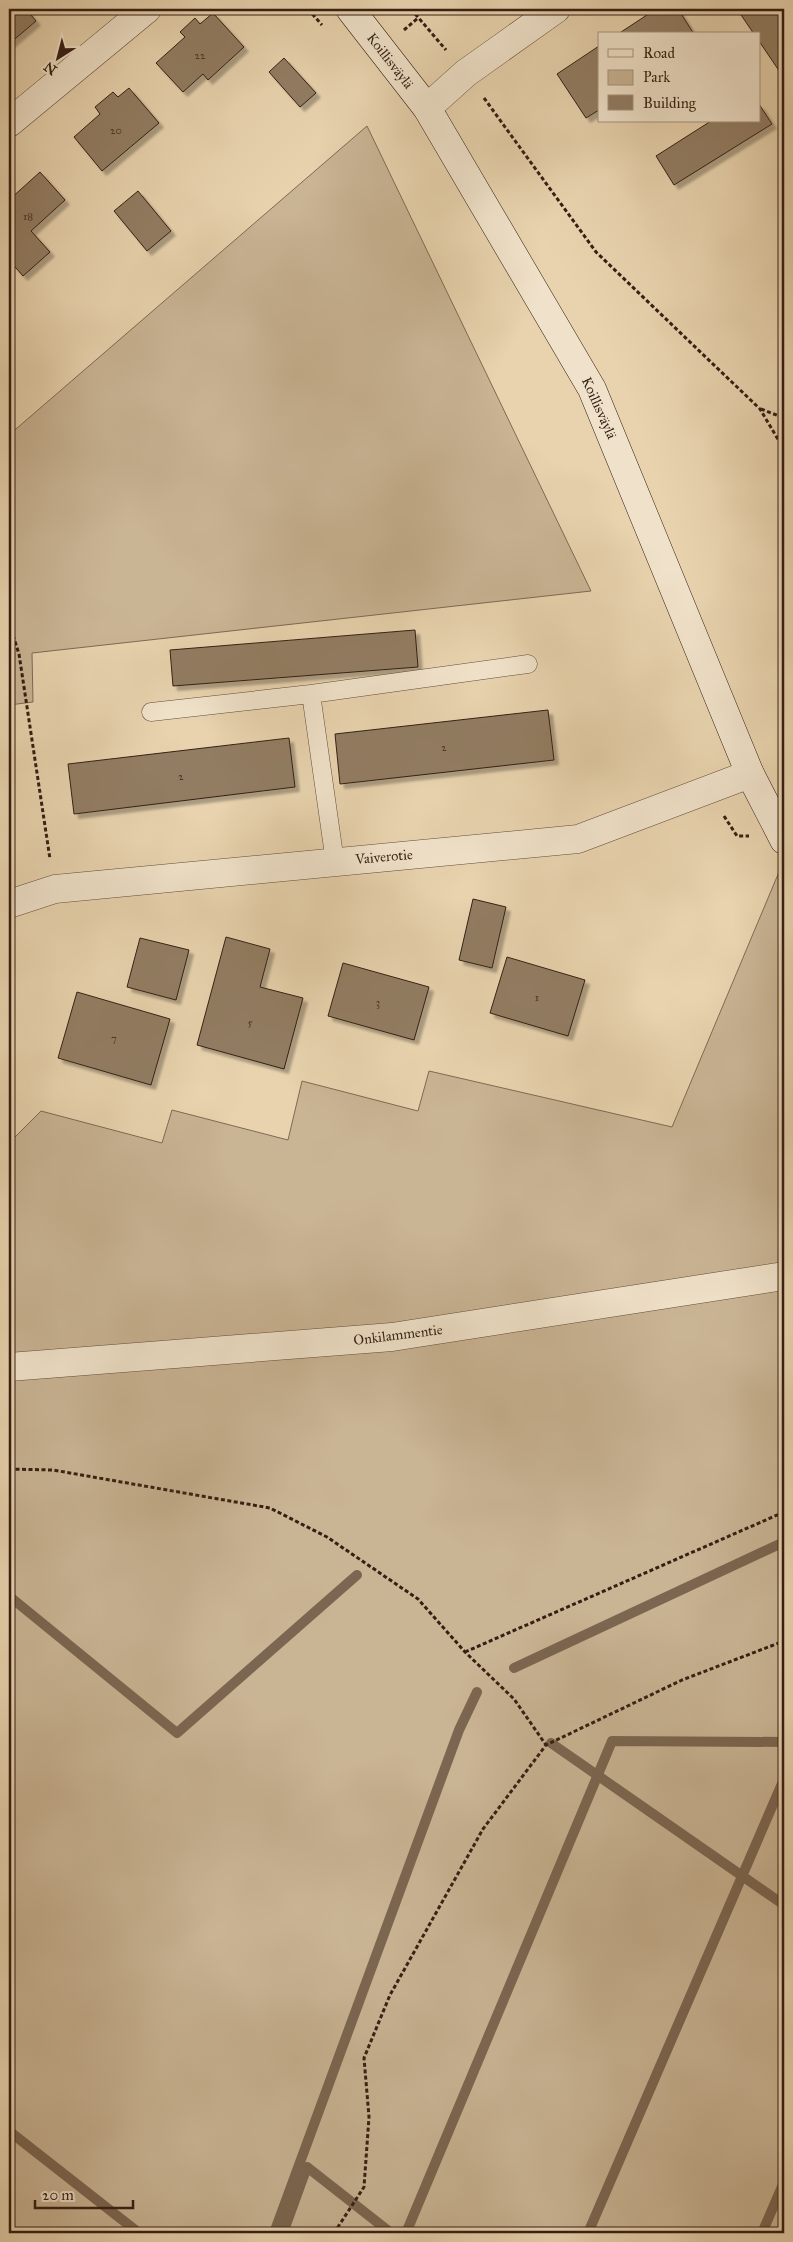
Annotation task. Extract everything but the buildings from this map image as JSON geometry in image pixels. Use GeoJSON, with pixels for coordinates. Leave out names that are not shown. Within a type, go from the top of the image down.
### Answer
{"type":"FeatureCollection","features":[{"type":"Feature","properties":{"kind":"street"},"geometry":{"type":"LineString","coordinates":[[9,123],[147,9]]}},
{"type":"Feature","properties":{"kind":"street","name":"Koillisväylä"},"geometry":{"type":"LineString","coordinates":[[350,9],[427,108],[592,389],[750,774],[784,840]]}},
{"type":"Feature","properties":{"kind":"street"},"geometry":{"type":"LineString","coordinates":[[427,108],[466,73],[556,9]]}},
{"type":"Feature","properties":{"kind":"street","name":"Vaiverotie"},"geometry":{"type":"LineString","coordinates":[[9,904],[54,889],[578,838],[750,774]]}},
{"type":"Feature","properties":{"kind":"street","name":"Onkilammentie"},"geometry":{"type":"LineString","coordinates":[[9,1367],[392,1337],[784,1276]]}},
{"type":"Feature","properties":{"kind":"lane"},"geometry":{"type":"LineString","coordinates":[[150,712],[310,694],[528,664]]}},
{"type":"Feature","properties":{"kind":"lane"},"geometry":{"type":"LineString","coordinates":[[310,694],[335,862]]}},
{"type":"Feature","properties":{"kind":"path"},"geometry":{"type":"LineString","coordinates":[[411,9],[466,73],[596,252],[760,409],[782,446],[784,453]]}},
{"type":"Feature","properties":{"kind":"path"},"geometry":{"type":"LineString","coordinates":[[760,409],[784,418]]}},
{"type":"Feature","properties":{"kind":"path"},"geometry":{"type":"LineString","coordinates":[[9,623],[19,654],[54,889]]}},
{"type":"Feature","properties":{"kind":"path"},"geometry":{"type":"LineString","coordinates":[[784,671],[784,686]]}},
{"type":"Feature","properties":{"kind":"path"},"geometry":{"type":"LineString","coordinates":[[9,1469],[53,1470],[270,1508],[327,1537],[405,1588],[418,1599],[465,1652],[514,1699],[546,1745]]}},
{"type":"Feature","properties":{"kind":"path"},"geometry":{"type":"LineString","coordinates":[[465,1652],[784,1512]]}},
{"type":"Feature","properties":{"kind":"path"},"geometry":{"type":"LineString","coordinates":[[334,2233],[364,2187],[369,2116],[364,2058],[390,1995],[483,1829],[546,1745],[682,1680],[784,1641]]}},
{"type":"Feature","properties":{"kind":"green space"},"geometry":{"type":"Polygon","coordinates":[[[367,126],[591,591],[32,653],[33,702],[9,705],[9,435],[367,126]]]}},
{"type":"Feature","properties":{"kind":"green space"},"geometry":{"type":"Polygon","coordinates":[[[784,860],[784,2233],[9,2233],[9,1143],[41,1111],[162,1143],[172,1110],[288,1140],[302,1081],[418,1111],[429,1071],[672,1127],[784,860]]]}},
{"type":"Feature","properties":{"kind":"waterway"},"geometry":{"type":"LineString","coordinates":[[514,1668],[784,1542]]}},
{"type":"Feature","properties":{"kind":"waterway"},"geometry":{"type":"LineString","coordinates":[[9,1596],[177,1733],[357,1575]]}},
{"type":"Feature","properties":{"kind":"waterway"},"geometry":{"type":"LineString","coordinates":[[274,2233],[459,1730],[477,1692]]}},
{"type":"Feature","properties":{"kind":"waterway"},"geometry":{"type":"LineString","coordinates":[[406,2233],[612,1741],[784,1742]]}},
{"type":"Feature","properties":{"kind":"waterway"},"geometry":{"type":"LineString","coordinates":[[551,1743],[784,1905]]}},
{"type":"Feature","properties":{"kind":"waterway"},"geometry":{"type":"LineString","coordinates":[[588,2233],[784,1779]]}},
{"type":"Feature","properties":{"kind":"waterway"},"geometry":{"type":"LineString","coordinates":[[9,2131],[139,2233]]}},
{"type":"Feature","properties":{"kind":"waterway"},"geometry":{"type":"LineString","coordinates":[[283,2233],[307,2167],[391,2233]]}},
{"type":"Feature","properties":{"kind":"waterway"},"geometry":{"type":"LineString","coordinates":[[762,2233],[784,2182]]}}]}
